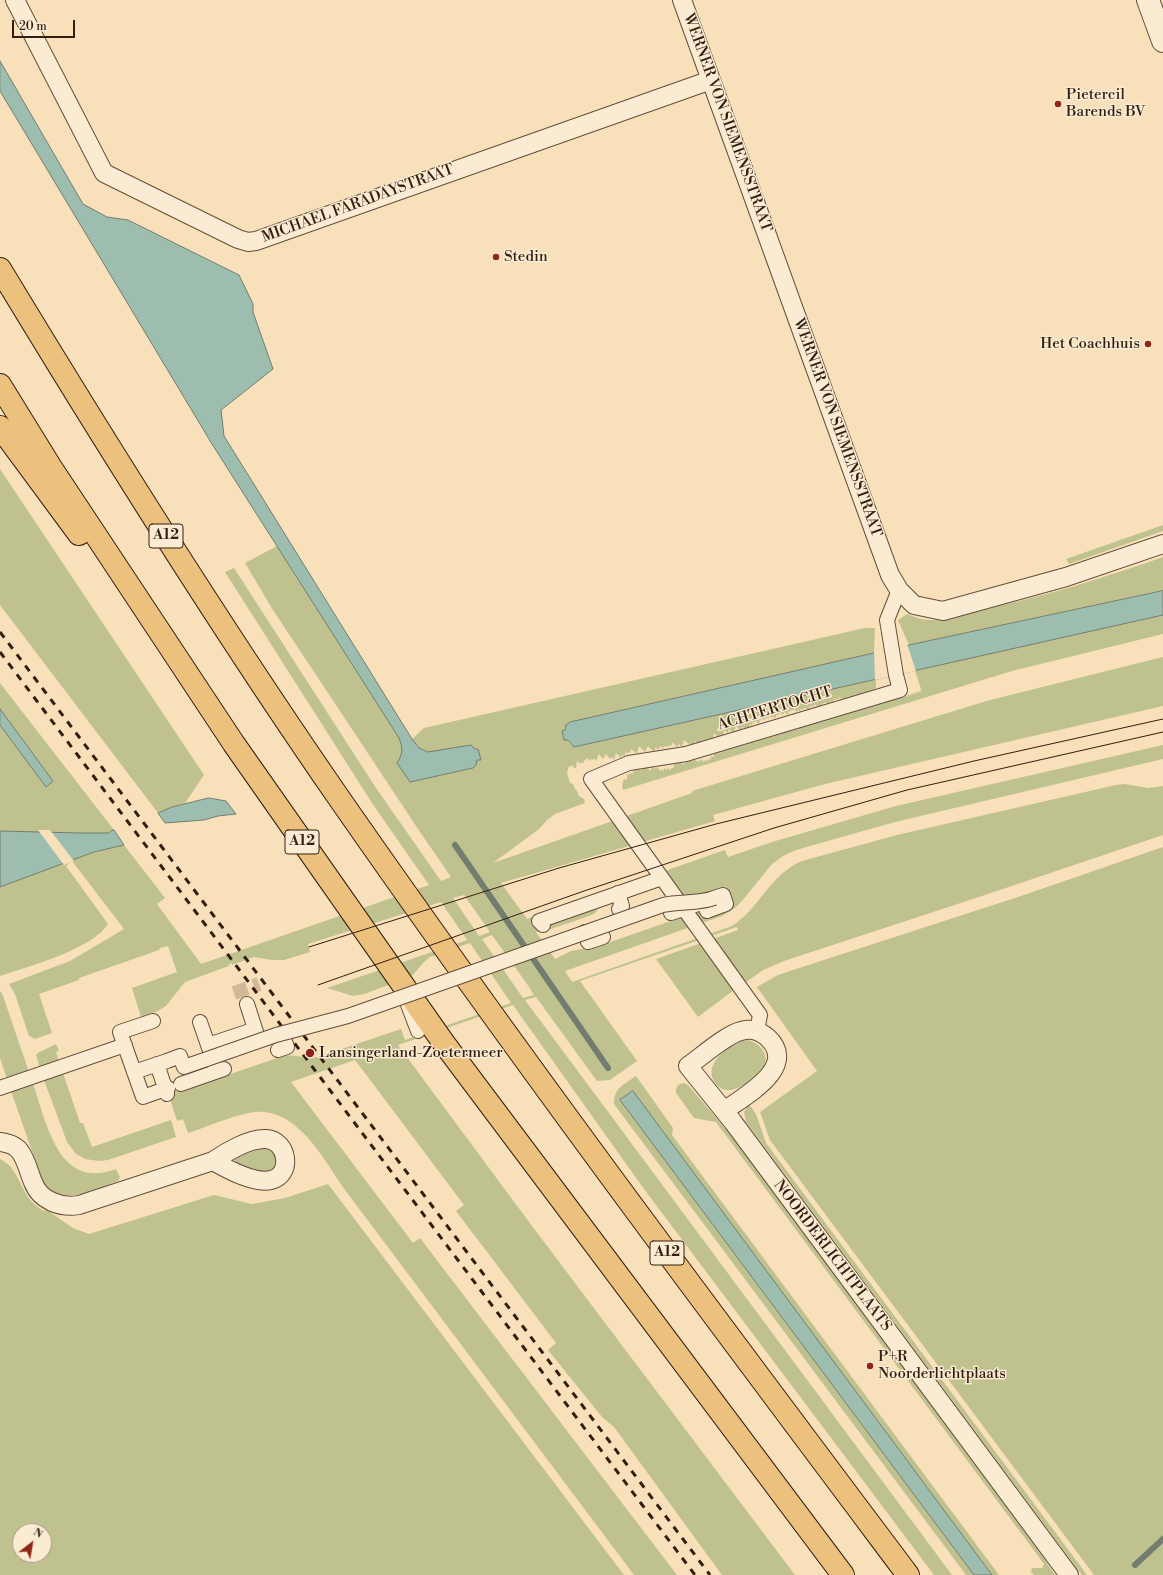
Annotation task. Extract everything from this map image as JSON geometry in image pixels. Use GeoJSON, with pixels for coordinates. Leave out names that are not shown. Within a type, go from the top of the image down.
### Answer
{"type":"FeatureCollection","features":[{"type":"Feature","properties":{"kind":"highway","name":"A12"},"geometry":{"type":"LineString","coordinates":[[0,269],[48,349],[154,517],[340,798],[514,1044],[622,1192],[908,1575]]}},
{"type":"Feature","properties":{"kind":"highway","name":"A12"},"geometry":{"type":"LineString","coordinates":[[0,385],[50,466],[234,744]]}},
{"type":"Feature","properties":{"kind":"highway","name":"A12"},"geometry":{"type":"LineString","coordinates":[[0,427],[234,744],[443,1042],[844,1575]]}},
{"type":"Feature","properties":{"kind":"street","name":"MICHAEL FARADAYSTRAAT"},"geometry":{"type":"LineString","coordinates":[[15,0],[104,173],[238,239],[248,242],[256,241],[711,80]]}},
{"type":"Feature","properties":{"kind":"street","name":"WERNER VON SIEMENSSTRAAT"},"geometry":{"type":"LineString","coordinates":[[682,0],[890,576],[899,590],[914,605],[943,611],[1066,577],[1163,544]]}},
{"type":"Feature","properties":{"kind":"street"},"geometry":{"type":"LineString","coordinates":[[1148,0],[1163,42]]}},
{"type":"Feature","properties":{"kind":"street","name":"ACHTERTOCHT"},"geometry":{"type":"LineString","coordinates":[[662,878],[591,779],[629,763],[686,754],[900,690],[887,620],[899,590]]}},
{"type":"Feature","properties":{"kind":"street"},"geometry":{"type":"LineString","coordinates":[[543,925],[539,920],[662,878],[677,911],[760,1015],[757,1031],[765,1036],[773,1045],[776,1053],[776,1067],[767,1079],[724,1110]]}},
{"type":"Feature","properties":{"kind":"street"},"geometry":{"type":"LineString","coordinates":[[618,893],[622,906],[619,909]]}},
{"type":"Feature","properties":{"kind":"street"},"geometry":{"type":"LineString","coordinates":[[208,1045],[256,1035],[282,1033],[348,1016],[663,905],[681,902],[702,902],[723,895],[726,904],[707,911],[704,902],[677,911]]}},
{"type":"Feature","properties":{"kind":"street"},"geometry":{"type":"LineString","coordinates":[[585,932],[588,942],[603,937]]}},
{"type":"Feature","properties":{"kind":"street"},"geometry":{"type":"LineString","coordinates":[[405,995],[418,1032]]}},
{"type":"Feature","properties":{"kind":"street"},"geometry":{"type":"LineString","coordinates":[[247,1004],[256,1035]]}},
{"type":"Feature","properties":{"kind":"street"},"geometry":{"type":"LineString","coordinates":[[153,1021],[120,1032],[143,1097],[171,1089],[221,1070],[208,1045],[200,1022]]}},
{"type":"Feature","properties":{"kind":"street","name":"NOORDERLICHTPLAATS"},"geometry":{"type":"LineString","coordinates":[[757,1031],[745,1030],[735,1033],[688,1066],[724,1110],[1069,1575]]}},
{"type":"Feature","properties":{"kind":"street"},"geometry":{"type":"LineString","coordinates":[[278,1050],[287,1047],[282,1033]]}},
{"type":"Feature","properties":{"kind":"street"},"geometry":{"type":"LineString","coordinates":[[134,1072],[180,1056],[184,1067],[256,1035]]}},
{"type":"Feature","properties":{"kind":"street"},"geometry":{"type":"LineString","coordinates":[[0,1088],[125,1045]]}},
{"type":"Feature","properties":{"kind":"street"},"geometry":{"type":"LineString","coordinates":[[162,1062],[171,1089]]}},
{"type":"Feature","properties":{"kind":"street"},"geometry":{"type":"LineString","coordinates":[[0,1142],[10,1144],[20,1152],[34,1184],[43,1196],[55,1203],[68,1206],[79,1205],[213,1161]]}},
{"type":"Feature","properties":{"kind":"green space"},"geometry":{"type":"Polygon","coordinates":[[[0,469],[204,775],[185,803],[158,813],[0,605],[0,469]]]}},
{"type":"Feature","properties":{"kind":"green space"},"geometry":{"type":"Polygon","coordinates":[[[1163,525],[1163,531],[1069,564],[1066,559],[1163,525]]]}},
{"type":"Feature","properties":{"kind":"green space"},"geometry":{"type":"Polygon","coordinates":[[[277,546],[399,738],[403,749],[401,758],[410,782],[473,768],[476,765],[477,760],[481,760],[439,751],[428,752],[419,748],[412,739],[424,728],[865,628],[875,628],[874,653],[570,722],[565,730],[562,731],[563,736],[574,747],[874,679],[876,680],[876,688],[874,690],[872,689],[871,692],[870,690],[868,692],[867,691],[867,693],[863,692],[859,695],[857,694],[858,696],[855,694],[855,696],[853,695],[851,698],[848,696],[847,699],[846,697],[842,700],[840,697],[838,700],[837,698],[836,700],[834,699],[832,703],[830,700],[829,704],[825,702],[823,704],[822,703],[821,707],[819,705],[818,708],[815,704],[814,707],[812,705],[812,707],[810,706],[808,711],[806,707],[805,709],[803,708],[803,710],[798,710],[797,712],[794,709],[790,712],[789,710],[788,715],[785,712],[783,714],[781,713],[782,715],[779,713],[775,719],[773,716],[772,718],[770,716],[768,719],[767,717],[766,719],[765,718],[765,720],[762,719],[761,721],[760,719],[759,724],[756,721],[754,723],[753,722],[752,726],[750,724],[749,728],[746,727],[747,729],[742,727],[741,731],[736,726],[734,733],[729,729],[728,733],[724,730],[723,737],[720,735],[719,738],[714,733],[713,739],[710,738],[708,741],[706,739],[704,742],[702,739],[701,743],[698,742],[697,744],[695,741],[693,746],[684,740],[682,747],[679,744],[677,747],[672,742],[672,746],[664,746],[663,749],[661,746],[658,750],[656,747],[654,752],[648,746],[645,752],[639,746],[637,753],[631,749],[630,753],[628,752],[627,754],[625,752],[625,757],[622,755],[621,758],[616,753],[614,760],[612,757],[610,759],[606,754],[603,759],[599,754],[596,761],[594,758],[590,761],[587,758],[585,761],[584,759],[584,763],[581,762],[581,764],[577,761],[576,768],[572,765],[570,767],[569,766],[567,773],[570,783],[573,784],[579,796],[584,799],[585,803],[555,814],[539,829],[493,863],[692,793],[692,791],[990,700],[1163,657],[1163,706],[825,784],[713,815],[715,821],[501,883],[527,919],[725,850],[728,857],[772,842],[896,806],[1163,745],[1163,759],[895,822],[796,850],[783,856],[772,864],[742,901],[735,908],[722,916],[565,971],[572,982],[732,926],[742,919],[781,875],[802,861],[897,835],[1116,785],[1125,784],[1148,788],[1163,786],[1163,835],[784,961],[763,970],[745,983],[713,939],[738,930],[737,927],[580,981],[637,1061],[610,1080],[597,1081],[536,997],[525,1000],[952,1575],[934,1575],[644,1189],[513,1005],[398,1045],[529,1222],[795,1575],[722,1575],[614,1427],[602,1417],[548,1350],[556,1343],[456,1211],[464,1205],[355,1060],[291,1082],[413,1243],[420,1238],[677,1575],[634,1575],[345,1190],[319,1151],[297,1127],[284,1118],[270,1113],[255,1112],[230,1118],[188,1133],[183,1119],[177,1121],[168,1093],[184,1090],[283,1056],[318,1057],[401,1029],[405,1040],[511,1003],[470,943],[430,957],[413,975],[364,994],[353,996],[327,988],[467,940],[441,902],[308,944],[310,952],[284,960],[254,957],[232,965],[232,963],[228,965],[229,966],[185,982],[166,1006],[158,1011],[141,1017],[132,988],[177,972],[168,946],[160,948],[159,950],[79,978],[79,980],[39,994],[52,1033],[35,1039],[29,1036],[15,994],[9,984],[70,961],[124,929],[72,861],[66,866],[108,924],[100,933],[74,949],[42,962],[0,976],[0,887],[94,852],[124,845],[165,898],[157,904],[201,964],[429,885],[372,803],[225,572],[234,568],[376,788],[441,881],[451,877],[273,610],[245,563],[277,546]],[[658,884],[601,906],[595,913],[589,916],[551,929],[536,932],[555,959],[571,951],[599,946],[731,900],[726,886],[694,896],[681,896],[658,884]],[[464,895],[453,898],[479,936],[490,932],[464,895]],[[492,935],[482,939],[523,998],[534,995],[492,935]]]}},
{"type":"Feature","properties":{"kind":"green space"},"geometry":{"type":"Polygon","coordinates":[[[1163,557],[1163,591],[909,645],[898,620],[907,614],[922,619],[931,620],[961,616],[1056,591],[1163,557]]]}},
{"type":"Feature","properties":{"kind":"green space"},"geometry":{"type":"Polygon","coordinates":[[[1163,615],[1163,634],[1012,671],[623,790],[622,785],[624,779],[627,780],[627,774],[633,774],[633,770],[635,771],[635,769],[638,770],[639,768],[641,771],[642,767],[645,768],[646,766],[650,771],[653,766],[655,769],[656,767],[661,771],[661,769],[664,771],[664,768],[667,770],[668,767],[669,770],[674,767],[674,763],[677,764],[677,762],[680,761],[683,765],[684,762],[685,764],[687,761],[688,763],[690,758],[692,762],[694,759],[699,762],[701,759],[703,762],[704,760],[706,762],[706,759],[708,761],[710,758],[711,760],[711,756],[714,757],[714,753],[717,754],[717,752],[720,754],[719,752],[721,753],[723,750],[724,752],[728,749],[729,751],[730,748],[732,750],[731,748],[736,748],[737,746],[739,748],[739,745],[741,747],[741,745],[743,746],[745,744],[745,746],[747,743],[749,745],[749,741],[754,741],[755,743],[757,740],[758,742],[759,739],[761,741],[760,739],[765,739],[766,737],[768,739],[768,737],[773,737],[774,735],[774,737],[776,734],[777,736],[777,734],[780,735],[782,732],[786,731],[786,733],[788,730],[790,732],[789,730],[793,729],[794,731],[794,729],[796,730],[812,723],[813,725],[813,723],[822,720],[823,722],[823,720],[827,719],[827,721],[829,718],[835,718],[835,716],[838,715],[839,717],[840,715],[842,716],[842,714],[846,713],[846,715],[848,712],[850,714],[849,712],[852,713],[852,711],[855,710],[856,712],[858,709],[859,711],[861,708],[865,707],[866,709],[867,706],[869,708],[869,706],[871,707],[871,705],[875,704],[875,706],[877,703],[879,705],[878,703],[882,702],[883,704],[884,701],[886,703],[886,701],[891,701],[892,699],[893,701],[893,699],[895,700],[896,698],[900,698],[900,696],[902,698],[904,695],[907,697],[908,694],[910,696],[911,693],[912,695],[913,693],[915,694],[917,691],[919,693],[920,690],[922,692],[915,671],[917,669],[1163,615]]]}},
{"type":"Feature","properties":{"kind":"green space"},"geometry":{"type":"Polygon","coordinates":[[[0,683],[114,830],[108,833],[0,831],[0,725],[46,786],[53,781],[0,710],[0,683]]]}},
{"type":"Feature","properties":{"kind":"green space"},"geometry":{"type":"Polygon","coordinates":[[[1163,847],[1163,1575],[1094,1575],[770,1140],[760,1112],[817,1071],[757,987],[778,975],[1021,896],[1163,847]]]}},
{"type":"Feature","properties":{"kind":"green space"},"geometry":{"type":"Polygon","coordinates":[[[701,943],[734,990],[698,1017],[656,959],[701,943]]]}},
{"type":"Feature","properties":{"kind":"green space"},"geometry":{"type":"Polygon","coordinates":[[[0,991],[2,993],[29,1072],[7,1079],[0,1058],[0,991]]]}},
{"type":"Feature","properties":{"kind":"green space"},"geometry":{"type":"Polygon","coordinates":[[[748,1040],[763,1050],[766,1058],[764,1067],[752,1079],[736,1089],[726,1090],[721,1088],[715,1082],[712,1074],[712,1067],[721,1054],[727,1049],[741,1041],[748,1040]]]}},
{"type":"Feature","properties":{"kind":"green space"},"geometry":{"type":"Polygon","coordinates":[[[56,1044],[59,1051],[56,1052],[59,1062],[40,1068],[36,1055],[56,1044]]]}},
{"type":"Feature","properties":{"kind":"green space"},"geometry":{"type":"Polygon","coordinates":[[[63,1073],[80,1123],[83,1123],[92,1147],[171,1120],[176,1137],[108,1160],[99,1161],[85,1159],[76,1154],[67,1142],[44,1080],[63,1073]]]}},
{"type":"Feature","properties":{"kind":"green space"},"geometry":{"type":"Polygon","coordinates":[[[636,1076],[673,1128],[672,1135],[999,1575],[992,1575],[633,1092],[620,1100],[974,1575],[966,1575],[614,1104],[614,1099],[620,1087],[636,1076]]]}},
{"type":"Feature","properties":{"kind":"green space"},"geometry":{"type":"Polygon","coordinates":[[[684,1083],[688,1085],[729,1133],[1036,1546],[1055,1575],[1034,1575],[1031,1572],[1032,1568],[1042,1568],[1044,1564],[716,1122],[694,1118],[676,1093],[678,1085],[684,1083]]]}},
{"type":"Feature","properties":{"kind":"green space"},"geometry":{"type":"Polygon","coordinates":[[[33,1084],[50,1134],[58,1149],[68,1162],[81,1170],[96,1173],[116,1169],[120,1177],[118,1181],[98,1189],[76,1195],[56,1193],[48,1187],[41,1177],[11,1091],[33,1084]]]}},
{"type":"Feature","properties":{"kind":"green space"},"geometry":{"type":"Polygon","coordinates":[[[749,1104],[756,1114],[766,1143],[1087,1575],[1082,1575],[746,1122],[744,1112],[749,1104]]]}},
{"type":"Feature","properties":{"kind":"green space"},"geometry":{"type":"Polygon","coordinates":[[[265,1147],[273,1150],[277,1160],[274,1169],[267,1172],[237,1165],[234,1158],[265,1147]]]}},
{"type":"Feature","properties":{"kind":"green space"},"geometry":{"type":"Polygon","coordinates":[[[0,1159],[12,1168],[27,1195],[37,1207],[44,1211],[47,1210],[73,1228],[89,1234],[214,1195],[252,1204],[285,1198],[328,1184],[624,1575],[0,1575],[0,1159]]]}},
{"type":"Feature","properties":{"kind":"shaded area"},"geometry":{"type":"Polygon","coordinates":[[[0,61],[83,204],[107,217],[128,220],[239,275],[253,304],[253,312],[273,369],[221,410],[224,436],[412,739],[419,748],[428,752],[471,745],[475,749],[478,749],[481,760],[477,760],[476,765],[473,768],[410,782],[397,763],[402,751],[399,738],[212,444],[0,91],[0,61]]]}},
{"type":"Feature","properties":{"kind":"shaded area"},"geometry":{"type":"Polygon","coordinates":[[[1163,591],[1163,615],[574,747],[568,740],[564,740],[562,731],[565,730],[566,725],[570,722],[909,645],[1163,591]]]}},
{"type":"Feature","properties":{"kind":"shaded area"},"geometry":{"type":"Polygon","coordinates":[[[0,709],[53,781],[46,787],[0,725],[0,709]]]}},
{"type":"Feature","properties":{"kind":"shaded area"},"geometry":{"type":"Polygon","coordinates":[[[209,798],[226,801],[236,814],[218,816],[204,820],[165,823],[158,813],[172,807],[209,798]]]}},
{"type":"Feature","properties":{"kind":"shaded area"},"geometry":{"type":"Polygon","coordinates":[[[114,830],[124,845],[94,852],[0,887],[0,831],[108,833],[114,830]]]}},
{"type":"Feature","properties":{"kind":"shaded area"},"geometry":{"type":"Polygon","coordinates":[[[633,1091],[992,1575],[974,1575],[620,1100],[633,1091]]]}},
{"type":"Feature","properties":{"kind":"pier"},"geometry":{"type":"Polygon","coordinates":[[[907,644],[916,671],[875,680],[874,651],[907,644]]]}},
{"type":"Feature","properties":{"kind":"pier"},"geometry":{"type":"Polygon","coordinates":[[[38,830],[50,830],[74,861],[64,865],[38,830]]]}},
{"type":"Feature","properties":{"kind":"waterway"},"geometry":{"type":"LineString","coordinates":[[455,845],[608,1068]]}},
{"type":"Feature","properties":{"kind":"waterway"},"geometry":{"type":"LineString","coordinates":[[1135,1565],[1163,1539]]}},
{"type":"Feature","properties":{"kind":"tunnel"},"geometry":{"type":"LineString","coordinates":[[234,993],[259,984]]}},
{"type":"Feature","properties":{"kind":"tram line"},"geometry":{"type":"LineString","coordinates":[[309,947],[559,868],[716,824],[974,761],[1163,719]]}},
{"type":"Feature","properties":{"kind":"tram line"},"geometry":{"type":"LineString","coordinates":[[318,985],[584,891],[774,828],[907,790],[1163,732]]}},
{"type":"Feature","properties":{"kind":"railway"},"geometry":{"type":"LineString","coordinates":[[0,632],[710,1575]]}},
{"type":"Feature","properties":{"kind":"railway"},"geometry":{"type":"LineString","coordinates":[[0,652],[695,1575]]}},
{"type":"Feature","properties":{"kind":"place","name":"Pietercil Barends BV"},"geometry":{"type":"Point","coordinates":[1058,104]}},
{"type":"Feature","properties":{"kind":"place","name":"Stedin"},"geometry":{"type":"Point","coordinates":[496,257]}},
{"type":"Feature","properties":{"kind":"place","name":"Het Coachhuis"},"geometry":{"type":"Point","coordinates":[1148,344]}},
{"type":"Feature","properties":{"kind":"place","name":"Lansingerland-Zoetermeer"},"geometry":{"type":"Point","coordinates":[310,1053]}},
{"type":"Feature","properties":{"kind":"place","name":"P+R Noorderlichtplaats"},"geometry":{"type":"Point","coordinates":[870,1366]}}]}
